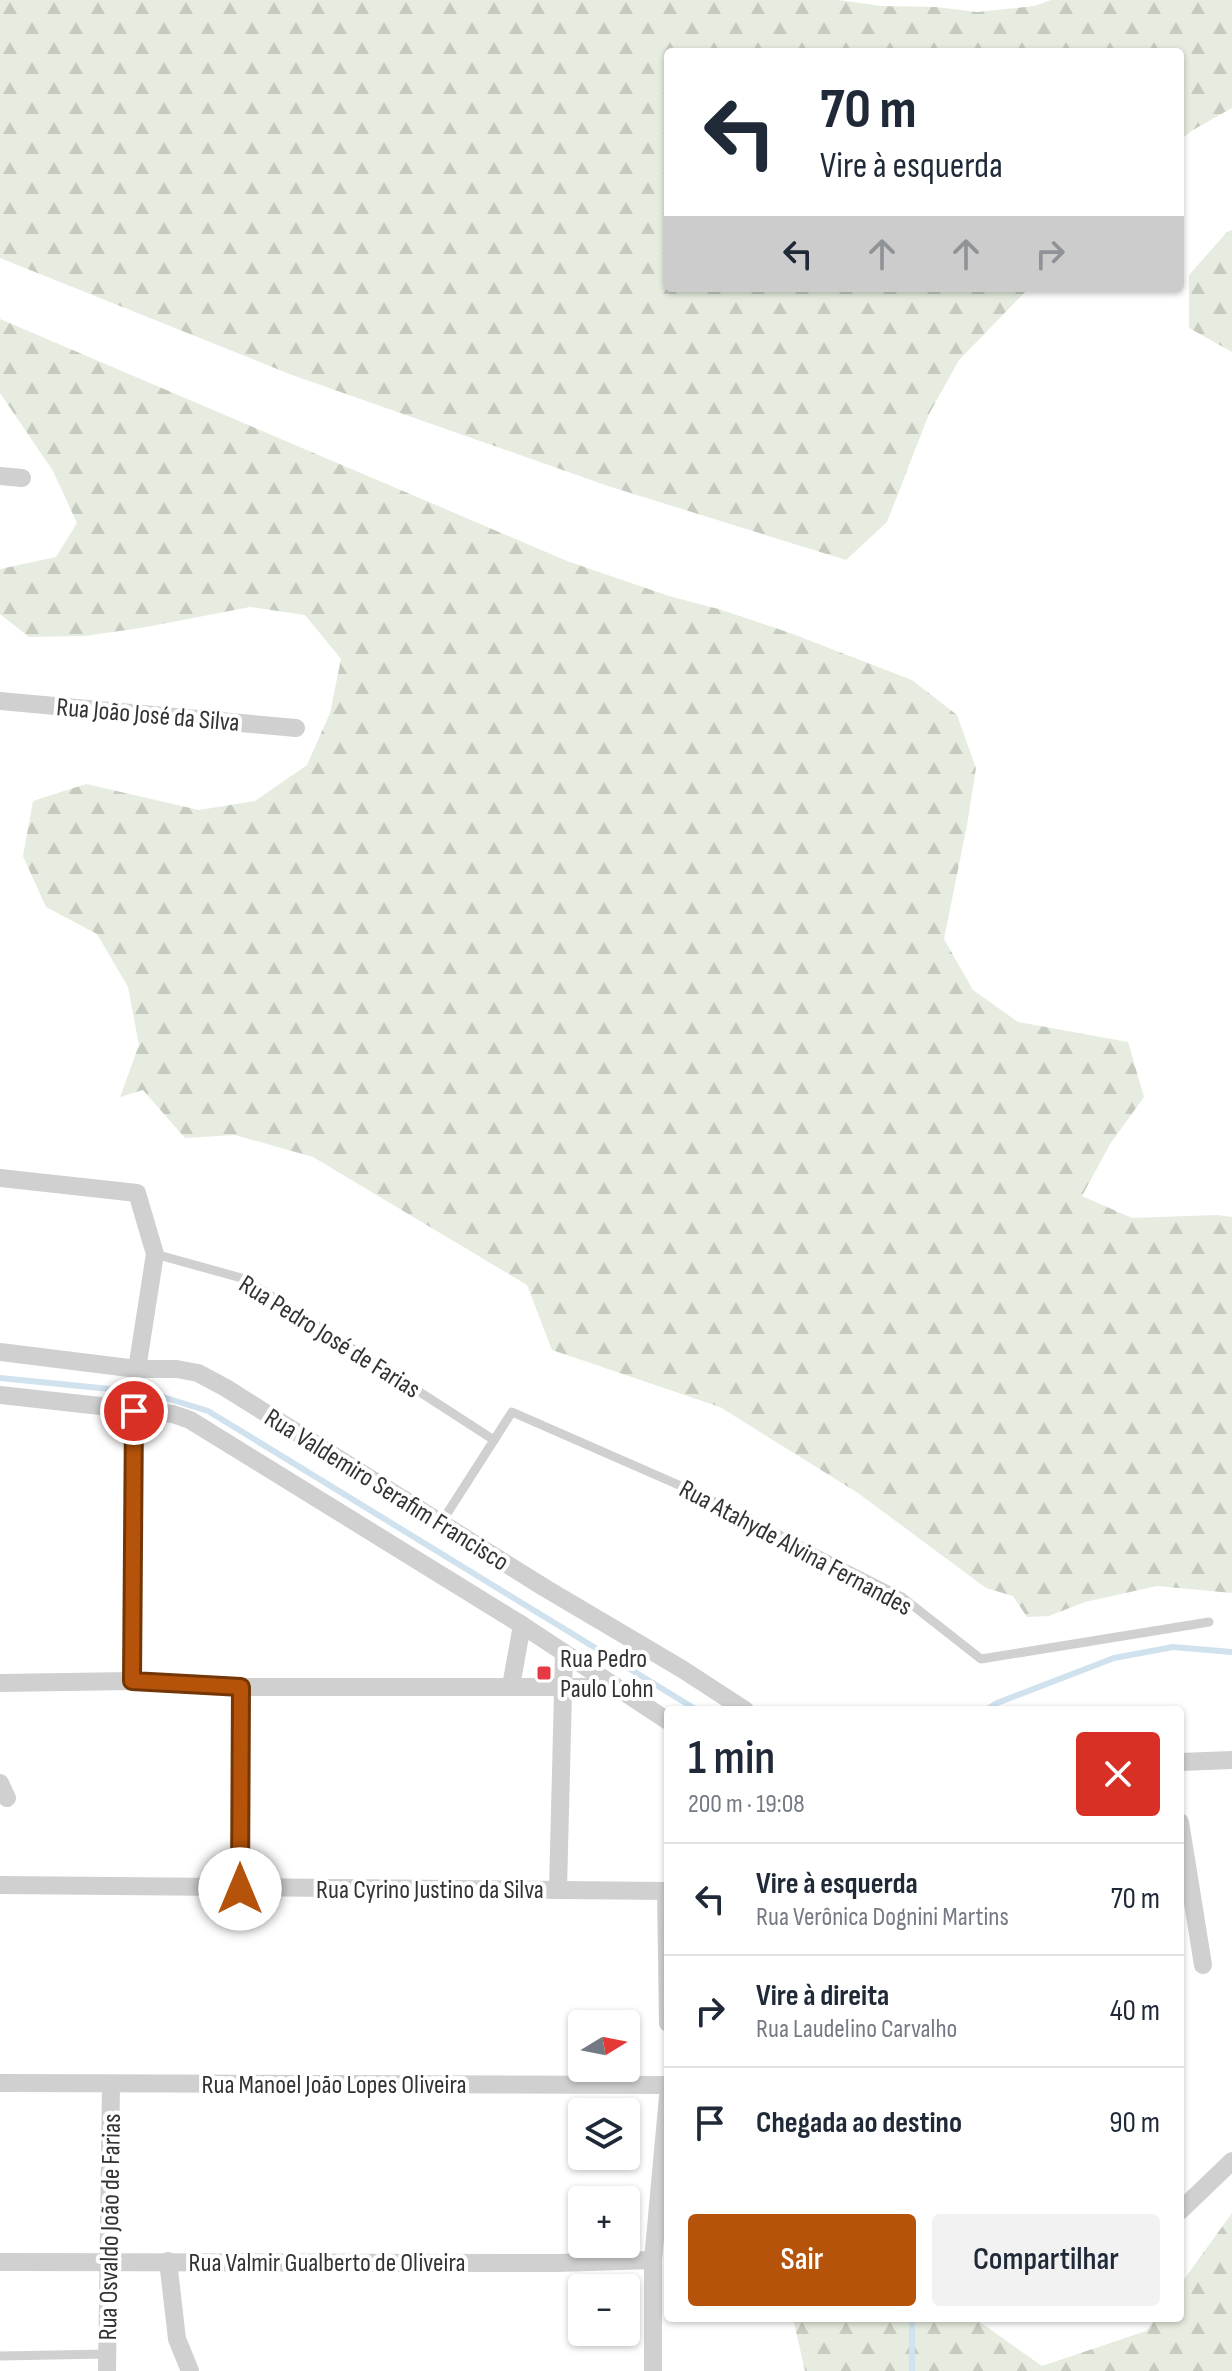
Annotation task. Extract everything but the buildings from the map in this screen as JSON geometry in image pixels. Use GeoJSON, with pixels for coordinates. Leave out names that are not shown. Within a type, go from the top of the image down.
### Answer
{"type":"FeatureCollection","features":[{"type":"Feature","properties":{"kind":"street"},"geometry":{"type":"LineString","coordinates":[[0,476],[22,478]]}},
{"type":"Feature","properties":{"kind":"street","name":"Rua João José da Silva"},"geometry":{"type":"LineString","coordinates":[[0,701],[296,728]]}},
{"type":"Feature","properties":{"kind":"street"},"geometry":{"type":"LineString","coordinates":[[0,1178],[137,1193],[155,1254],[137,1369]]}},
{"type":"Feature","properties":{"kind":"street","name":"Rua Valdemiro Serafim Francisco"},"geometry":{"type":"LineString","coordinates":[[0,1352],[137,1369],[177,1369],[198,1373],[739,1706]]}},
{"type":"Feature","properties":{"kind":"street"},"geometry":{"type":"LineString","coordinates":[[0,1395],[173,1414],[190,1420],[522,1625],[664,1718]]}},
{"type":"Feature","properties":{"kind":"street"},"geometry":{"type":"LineString","coordinates":[[132,1681],[134,1411]]}},
{"type":"Feature","properties":{"kind":"street"},"geometry":{"type":"LineString","coordinates":[[511,1686],[522,1625]]}},
{"type":"Feature","properties":{"kind":"street"},"geometry":{"type":"LineString","coordinates":[[558,1889],[564,1653]]}},
{"type":"Feature","properties":{"kind":"street"},"geometry":{"type":"LineString","coordinates":[[0,1683],[132,1681],[241,1687],[614,1687]]}},
{"type":"Feature","properties":{"kind":"street"},"geometry":{"type":"LineString","coordinates":[[240,1889],[241,1687]]}},
{"type":"Feature","properties":{"kind":"street"},"geometry":{"type":"LineString","coordinates":[[1184,1762],[1232,1760]]}},
{"type":"Feature","properties":{"kind":"street"},"geometry":{"type":"LineString","coordinates":[[1184,1847],[1203,1965]]}},
{"type":"Feature","properties":{"kind":"street","name":"Rua Cyrino Justino da Silva"},"geometry":{"type":"LineString","coordinates":[[0,1885],[664,1891]]}},
{"type":"Feature","properties":{"kind":"street","name":"Rua Manoel João Lopes Oliveira"},"geometry":{"type":"LineString","coordinates":[[0,2083],[664,2085]]}},
{"type":"Feature","properties":{"kind":"street","name":"Rua Osvaldo João de Farias"},"geometry":{"type":"LineString","coordinates":[[107,2362],[111,2084]]}},
{"type":"Feature","properties":{"kind":"street"},"geometry":{"type":"LineString","coordinates":[[653,2371],[653,2260],[664,2140]]}},
{"type":"Feature","properties":{"kind":"street"},"geometry":{"type":"LineString","coordinates":[[1184,2207],[1232,2161]]}},
{"type":"Feature","properties":{"kind":"street","name":"Rua Valmir Gualberto de Oliveira"},"geometry":{"type":"LineString","coordinates":[[0,2262],[557,2263],[653,2260]]}},
{"type":"Feature","properties":{"kind":"street"},"geometry":{"type":"LineString","coordinates":[[168,2261],[177,2339],[190,2371]]}},
{"type":"Feature","properties":{"kind":"lane","name":"Rua Pedro José de Farias"},"geometry":{"type":"LineString","coordinates":[[155,1254],[245,1279],[494,1440]]}},
{"type":"Feature","properties":{"kind":"lane","name":"Rua Atahyde Alvina Fernandes"},"geometry":{"type":"LineString","coordinates":[[441,1523],[512,1412],[697,1493],[902,1597],[981,1659],[1209,1622]]}},
{"type":"Feature","properties":{"kind":"lane"},"geometry":{"type":"LineString","coordinates":[[0,2356],[107,2362]]}},
{"type":"Feature","properties":{"kind":"green space"},"geometry":{"type":"Polygon","coordinates":[[[0,0],[839,0],[977,12],[1034,6],[1051,0],[1232,0],[1232,108],[1184,137],[1184,48],[664,48],[664,292],[1025,292],[959,360],[929,414],[887,522],[846,560],[608,486],[292,375],[0,258],[0,0]]]}},
{"type":"Feature","properties":{"kind":"green space"},"geometry":{"type":"Polygon","coordinates":[[[1232,230],[1232,352],[1189,328],[1189,275],[1232,230]]]}},
{"type":"Feature","properties":{"kind":"green space"},"geometry":{"type":"Polygon","coordinates":[[[0,319],[567,561],[790,633],[912,680],[957,715],[976,768],[944,939],[973,990],[1018,1022],[1128,1042],[1144,1097],[1110,1144],[1082,1196],[1132,1218],[1232,1217],[1232,1593],[1157,1586],[1085,1602],[1049,1616],[1027,1617],[1013,1596],[986,1588],[858,1493],[720,1407],[552,1350],[527,1285],[313,1157],[235,1135],[185,1138],[143,1090],[120,1097],[139,1045],[128,987],[97,934],[46,907],[23,856],[33,801],[86,784],[199,810],[255,801],[307,765],[330,713],[341,659],[305,615],[250,607],[84,636],[29,637],[0,614],[0,569],[56,557],[77,523],[53,471],[0,393],[0,319]]]}},
{"type":"Feature","properties":{"kind":"green space"},"geometry":{"type":"Polygon","coordinates":[[[1232,2213],[1232,2371],[805,2371],[794,2322],[980,2322],[1042,2366],[1146,2331],[1153,2322],[1184,2322],[1184,2279],[1232,2213]]]}},
{"type":"Feature","properties":{"kind":"waterway"},"geometry":{"type":"LineString","coordinates":[[0,1378],[150,1393],[208,1411],[690,1706]]}},
{"type":"Feature","properties":{"kind":"waterway"},"geometry":{"type":"LineString","coordinates":[[992,1706],[1114,1658],[1173,1647],[1232,1652]]}},
{"type":"Feature","properties":{"kind":"waterway"},"geometry":{"type":"LineString","coordinates":[[912,2322],[912,2371]]}},
{"type":"Feature","properties":{"kind":"place","name":"Rua Pedro Paulo Lohn"},"geometry":{"type":"Point","coordinates":[544,1673]}},
{"type":"Feature","properties":{"kind":"route"},"geometry":{"type":"LineString","coordinates":[[134,1411],[132,1681],[241,1687],[240,1889]]}}]}
